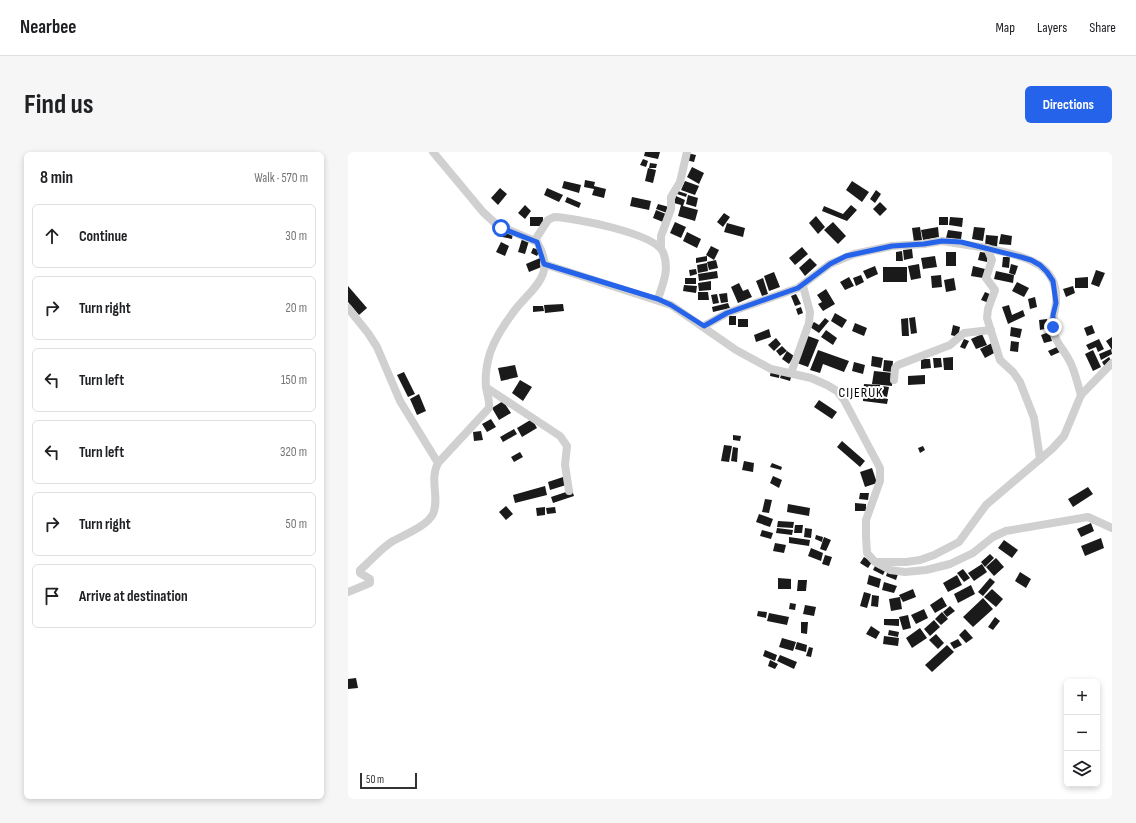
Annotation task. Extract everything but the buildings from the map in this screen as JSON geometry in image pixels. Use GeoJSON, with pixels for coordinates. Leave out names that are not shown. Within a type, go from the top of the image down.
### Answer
{"type":"FeatureCollection","features":[{"type":"Feature","properties":{"kind":"street"},"geometry":{"type":"LineString","coordinates":[[348,592],[370,582],[370,579],[360,573],[360,570],[390,543],[411,532],[432,515],[435,502],[433,472],[438,463],[489,408],[486,377],[490,354],[498,336],[516,310],[543,277],[544,264],[538,244],[534,240],[497,225],[483,212],[433,152]]}},
{"type":"Feature","properties":{"kind":"street"},"geometry":{"type":"LineString","coordinates":[[658,299],[666,272],[661,248],[661,236],[671,209],[671,197],[680,182],[687,152]]}},
{"type":"Feature","properties":{"kind":"street"},"geometry":{"type":"LineString","coordinates":[[534,240],[548,220],[558,217],[623,230],[661,248]]}},
{"type":"Feature","properties":{"kind":"street"},"geometry":{"type":"LineString","coordinates":[[704,326],[727,313],[803,286],[830,264],[846,256],[881,248],[942,241],[987,248],[1031,260],[1051,276],[1056,303],[1053,315],[1055,335],[1069,360],[1081,395]]}},
{"type":"Feature","properties":{"kind":"street"},"geometry":{"type":"LineString","coordinates":[[987,248],[992,260],[986,278],[995,290],[987,312],[991,330],[1000,360],[1013,372],[1020,382],[1034,418],[1040,459]]}},
{"type":"Feature","properties":{"kind":"street"},"geometry":{"type":"LineString","coordinates":[[544,264],[658,299],[671,305],[704,326],[736,350],[771,368],[827,385],[836,391],[880,468],[880,481],[866,520],[867,553],[875,562],[890,570],[905,572],[926,570],[950,564],[973,553],[993,537],[1006,531],[1088,517],[1112,528]]}},
{"type":"Feature","properties":{"kind":"street"},"geometry":{"type":"LineString","coordinates":[[790,373],[809,323],[810,312],[803,286]]}},
{"type":"Feature","properties":{"kind":"street"},"geometry":{"type":"LineString","coordinates":[[348,308],[374,343],[400,400],[438,463]]}},
{"type":"Feature","properties":{"kind":"street"},"geometry":{"type":"LineString","coordinates":[[894,380],[895,368],[898,365],[950,345],[964,333],[991,330]]}},
{"type":"Feature","properties":{"kind":"street"},"geometry":{"type":"LineString","coordinates":[[875,562],[906,562],[920,560],[948,549],[959,542],[986,505],[1040,459],[1064,436],[1081,395],[1093,380],[1112,363]]}},
{"type":"Feature","properties":{"kind":"street"},"geometry":{"type":"LineString","coordinates":[[487,388],[560,436],[567,450],[564,465],[569,490]]}},
{"type":"Feature","properties":{"kind":"district","name":"CIJERUK"},"geometry":{"type":"Point","coordinates":[861,392]}},
{"type":"Feature","properties":{"kind":"route"},"geometry":{"type":"LineString","coordinates":[[501,228],[537,242],[544,264],[658,299],[671,305],[704,326],[727,313],[803,286],[830,264],[846,256],[892,246],[942,241],[961,242],[1021,257],[1040,265],[1051,276],[1056,295],[1053,327]]}}]}
